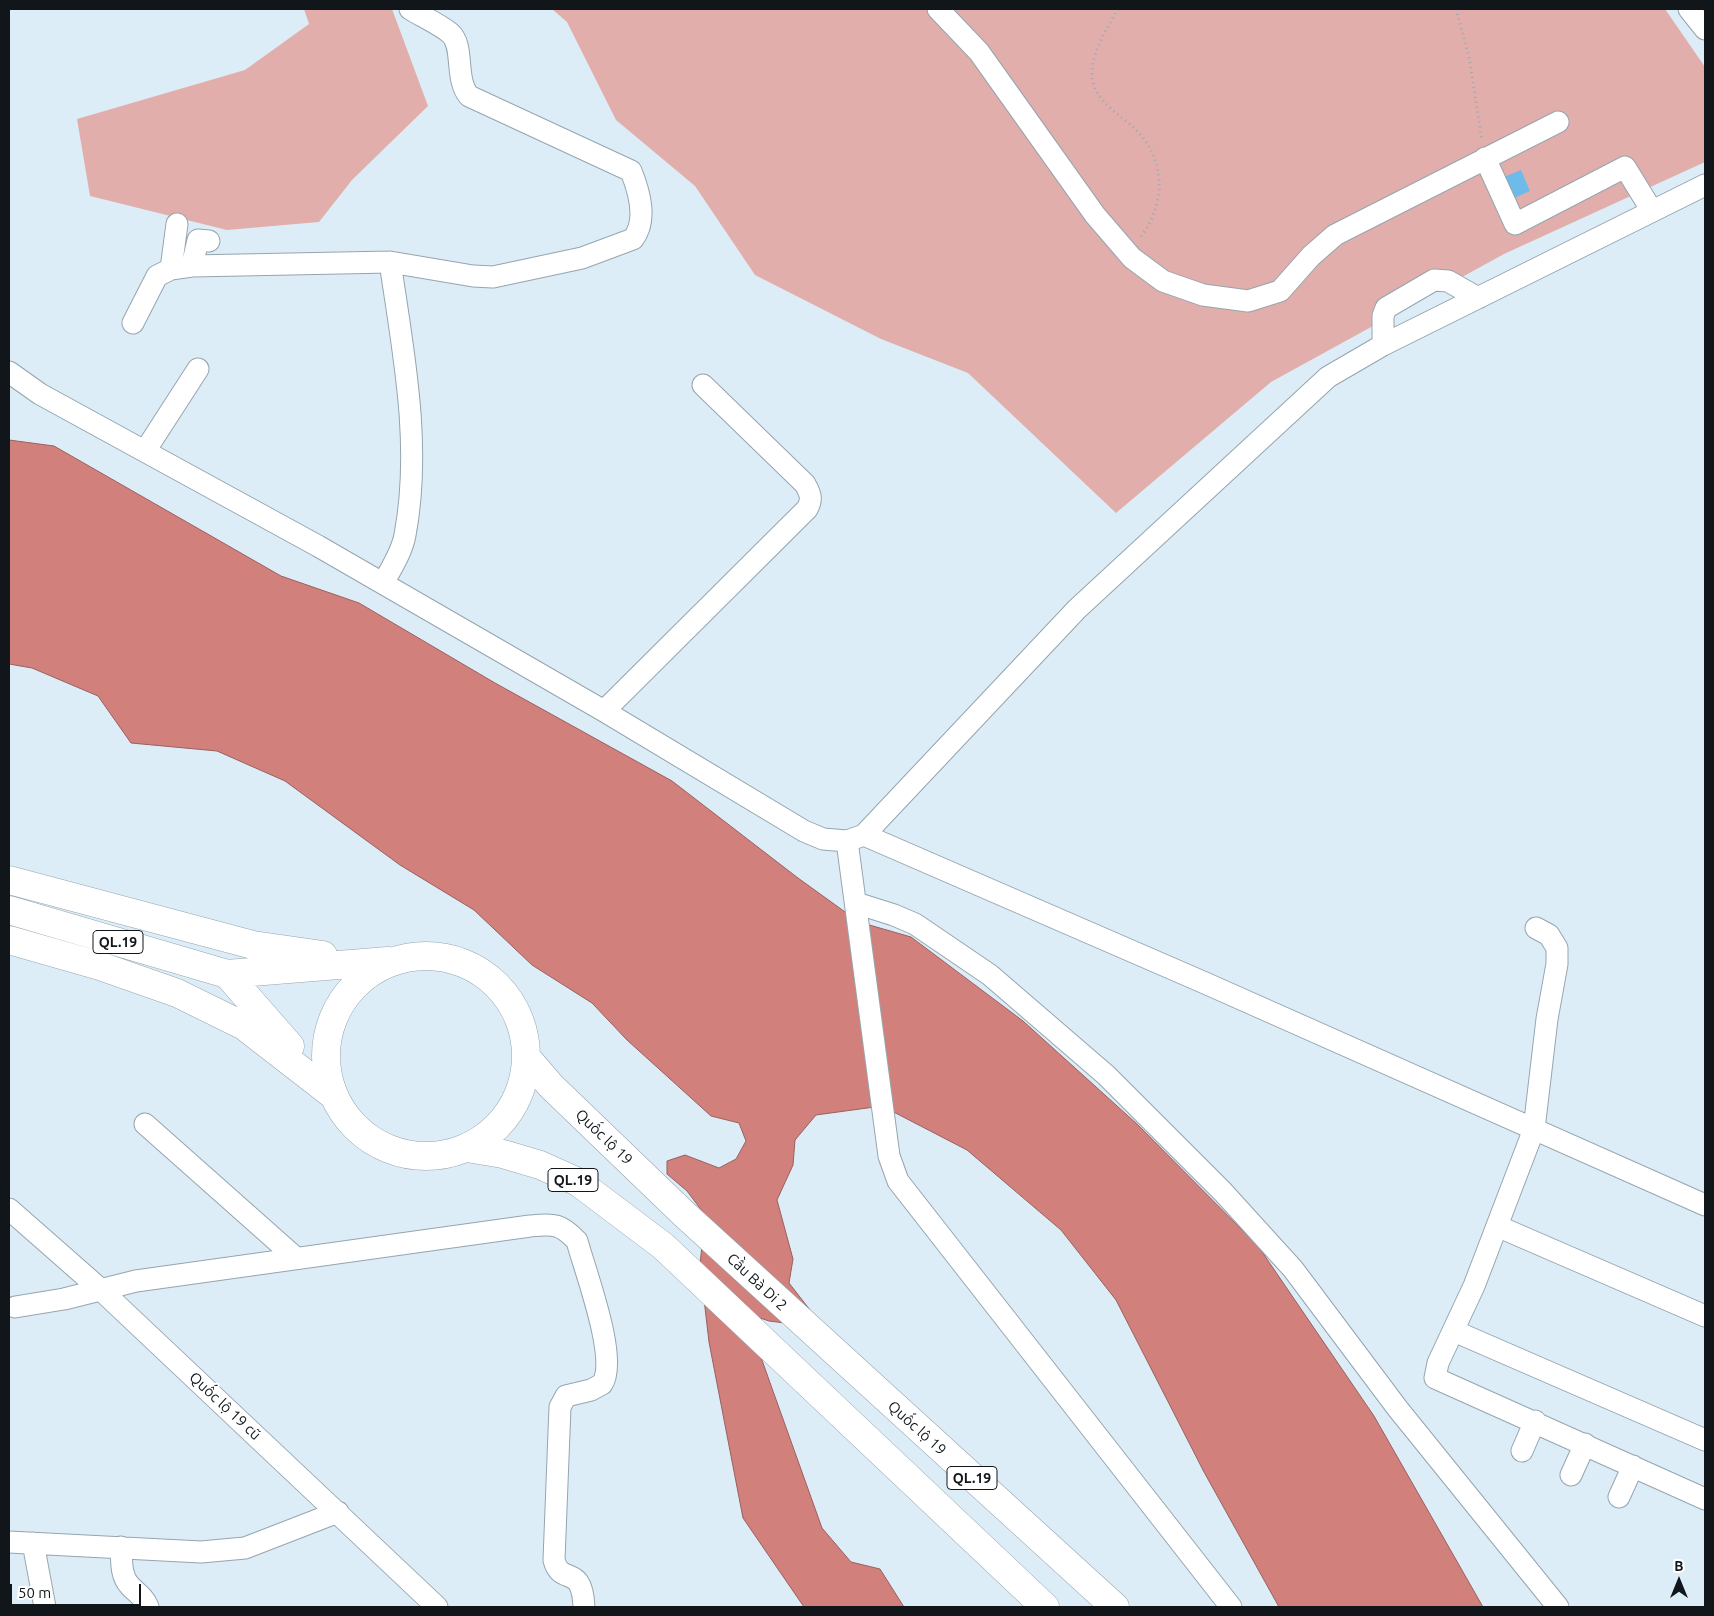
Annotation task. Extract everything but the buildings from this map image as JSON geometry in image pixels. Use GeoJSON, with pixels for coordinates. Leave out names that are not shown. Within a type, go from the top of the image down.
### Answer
{"type":"FeatureCollection","features":[{"type":"Feature","properties":{"kind":"highway"},"geometry":{"type":"LineString","coordinates":[[9,880],[253,945],[315,954],[394,961],[426,956],[457,961],[486,975],[508,998],[522,1026],[527,1058],[522,1086],[510,1112],[491,1133],[466,1148],[436,1156],[404,1154],[382,1146],[374,1142],[350,1122],[333,1096],[227,974]]}},
{"type":"Feature","properties":{"kind":"highway","name":"QL.19"},"geometry":{"type":"LineString","coordinates":[[9,910],[227,974],[394,961]]}},
{"type":"Feature","properties":{"kind":"highway"},"geometry":{"type":"LineString","coordinates":[[9,940],[100,966],[177,993],[244,1026],[333,1096]]}},
{"type":"Feature","properties":{"kind":"highway"},"geometry":{"type":"LineString","coordinates":[[333,1096],[326,1069],[326,1041],[334,1015],[348,992],[369,973],[394,961]]}},
{"type":"Feature","properties":{"kind":"highway","name":"Quốc lộ 19"},"geometry":{"type":"LineString","coordinates":[[527,1058],[551,1086],[684,1214]]}},
{"type":"Feature","properties":{"kind":"highway","name":"QL.19"},"geometry":{"type":"LineString","coordinates":[[466,1148],[503,1154],[540,1165],[578,1182],[663,1246],[1045,1607]]}},
{"type":"Feature","properties":{"kind":"highway","name":"Cầu Bà Di 2"},"geometry":{"type":"LineString","coordinates":[[684,1214],[830,1350]]}},
{"type":"Feature","properties":{"kind":"highway","name":"Quốc lộ 19"},"geometry":{"type":"LineString","coordinates":[[830,1350],[1115,1607]]}},
{"type":"Feature","properties":{"kind":"street"},"geometry":{"type":"LineString","coordinates":[[133,323],[157,276],[181,267],[390,262],[473,276],[493,277],[582,258],[633,239],[638,232],[641,220],[638,192],[631,171],[469,96],[463,88],[457,43],[451,34],[410,9]]}},
{"type":"Feature","properties":{"kind":"street"},"geometry":{"type":"LineString","coordinates":[[938,9],[979,52],[1095,215],[1127,253],[1163,280],[1204,295],[1248,302],[1280,291],[1311,256],[1335,235],[1558,122]]}},
{"type":"Feature","properties":{"kind":"street"},"geometry":{"type":"LineString","coordinates":[[1690,9],[1705,30]]}},
{"type":"Feature","properties":{"kind":"street"},"geometry":{"type":"LineString","coordinates":[[1485,158],[1515,224],[1625,167],[1652,211]]}},
{"type":"Feature","properties":{"kind":"street"},"geometry":{"type":"LineString","coordinates":[[1231,1607],[898,1182],[888,1156],[858,913],[855,838],[1077,609],[1328,377],[1383,345],[1705,185]]}},
{"type":"Feature","properties":{"kind":"street"},"geometry":{"type":"LineString","coordinates":[[177,224],[181,267]]}},
{"type":"Feature","properties":{"kind":"street"},"geometry":{"type":"LineString","coordinates":[[181,267],[198,240],[209,241]]}},
{"type":"Feature","properties":{"kind":"street"},"geometry":{"type":"LineString","coordinates":[[383,584],[405,537],[410,482],[411,437],[407,378],[390,262]]}},
{"type":"Feature","properties":{"kind":"street"},"geometry":{"type":"LineString","coordinates":[[1383,345],[1383,316],[1386,308],[1434,280],[1448,281],[1478,298]]}},
{"type":"Feature","properties":{"kind":"street"},"geometry":{"type":"LineString","coordinates":[[145,451],[198,368]]}},
{"type":"Feature","properties":{"kind":"street"},"geometry":{"type":"LineString","coordinates":[[9,372],[40,394],[383,584],[604,711],[804,832],[823,839],[855,838],[1534,1129],[1705,1205]]}},
{"type":"Feature","properties":{"kind":"street"},"geometry":{"type":"LineString","coordinates":[[604,711],[807,509],[811,502],[810,494],[805,484],[703,385]]}},
{"type":"Feature","properties":{"kind":"street"},"geometry":{"type":"LineString","coordinates":[[858,913],[894,914],[916,924],[990,975],[1106,1075],[1223,1192],[1293,1269],[1398,1409],[1558,1607]]}},
{"type":"Feature","properties":{"kind":"street"},"geometry":{"type":"LineString","coordinates":[[1536,928],[1549,936],[1557,948],[1557,964],[1547,1018],[1534,1129],[1498,1226],[1434,1374],[1436,1379],[1535,1421],[1705,1499]]}},
{"type":"Feature","properties":{"kind":"street"},"geometry":{"type":"LineString","coordinates":[[145,1124],[296,1258]]}},
{"type":"Feature","properties":{"kind":"street","name":"Quốc lộ 19 cũ"},"geometry":{"type":"LineString","coordinates":[[9,1209],[100,1289],[338,1512],[425,1604]]}},
{"type":"Feature","properties":{"kind":"street"},"geometry":{"type":"LineString","coordinates":[[15,1307],[64,1299],[136,1280],[543,1225],[555,1224],[565,1229],[577,1241],[607,1345],[608,1368],[602,1384],[591,1390],[566,1396],[562,1400],[554,1560],[558,1570],[578,1580],[582,1585],[584,1607]]}},
{"type":"Feature","properties":{"kind":"street"},"geometry":{"type":"LineString","coordinates":[[1498,1226],[1705,1316]]}},
{"type":"Feature","properties":{"kind":"street"},"geometry":{"type":"LineString","coordinates":[[1454,1331],[1705,1440]]}},
{"type":"Feature","properties":{"kind":"street"},"geometry":{"type":"LineString","coordinates":[[1522,1451],[1535,1421]]}},
{"type":"Feature","properties":{"kind":"street"},"geometry":{"type":"LineString","coordinates":[[1571,1474],[1585,1444]]}},
{"type":"Feature","properties":{"kind":"street"},"geometry":{"type":"LineString","coordinates":[[1620,1497],[1632,1466]]}},
{"type":"Feature","properties":{"kind":"street"},"geometry":{"type":"LineString","coordinates":[[9,1542],[201,1552],[245,1548],[338,1512]]}},
{"type":"Feature","properties":{"kind":"street"},"geometry":{"type":"LineString","coordinates":[[33,1543],[45,1607]]}},
{"type":"Feature","properties":{"kind":"street"},"geometry":{"type":"LineString","coordinates":[[121,1547],[124,1577],[141,1594],[148,1607]]}},
{"type":"Feature","properties":{"kind":"path"},"geometry":{"type":"LineString","coordinates":[[1118,9],[1094,59],[1092,78],[1101,101],[1149,144],[1159,175],[1159,203],[1142,236],[1127,253]]}},
{"type":"Feature","properties":{"kind":"path"},"geometry":{"type":"LineString","coordinates":[[1456,9],[1469,57],[1485,158]]}},
{"type":"Feature","properties":{"kind":"shaded area"},"geometry":{"type":"Polygon","coordinates":[[[304,9],[392,9],[428,106],[352,180],[319,222],[227,230],[90,196],[77,119],[245,70],[309,24],[304,9]]]}},
{"type":"Feature","properties":{"kind":"shaded area"},"geometry":{"type":"Polygon","coordinates":[[[552,9],[1665,9],[1705,67],[1705,162],[1504,254],[1271,382],[1116,513],[968,373],[881,339],[755,275],[695,186],[616,120],[567,22],[552,9]]]}},
{"type":"Feature","properties":{"kind":"shaded area"},"geometry":{"type":"Polygon","coordinates":[[[9,440],[54,446],[281,576],[359,603],[495,683],[672,781],[798,878],[859,922],[911,937],[1023,1021],[1137,1124],[1258,1246],[1374,1416],[1483,1607],[1279,1607],[1204,1472],[1116,1300],[1061,1230],[967,1150],[882,1106],[816,1115],[795,1140],[793,1165],[777,1200],[793,1259],[789,1283],[810,1310],[793,1324],[769,1321],[757,1317],[754,1338],[822,1528],[851,1562],[880,1569],[904,1607],[804,1607],[743,1518],[709,1342],[700,1265],[705,1215],[687,1191],[667,1174],[667,1161],[685,1155],[719,1168],[736,1159],[746,1141],[739,1123],[711,1116],[627,1040],[592,1003],[532,965],[474,910],[400,865],[285,781],[217,751],[131,743],[98,696],[32,668],[9,664],[9,440]]]}}]}
